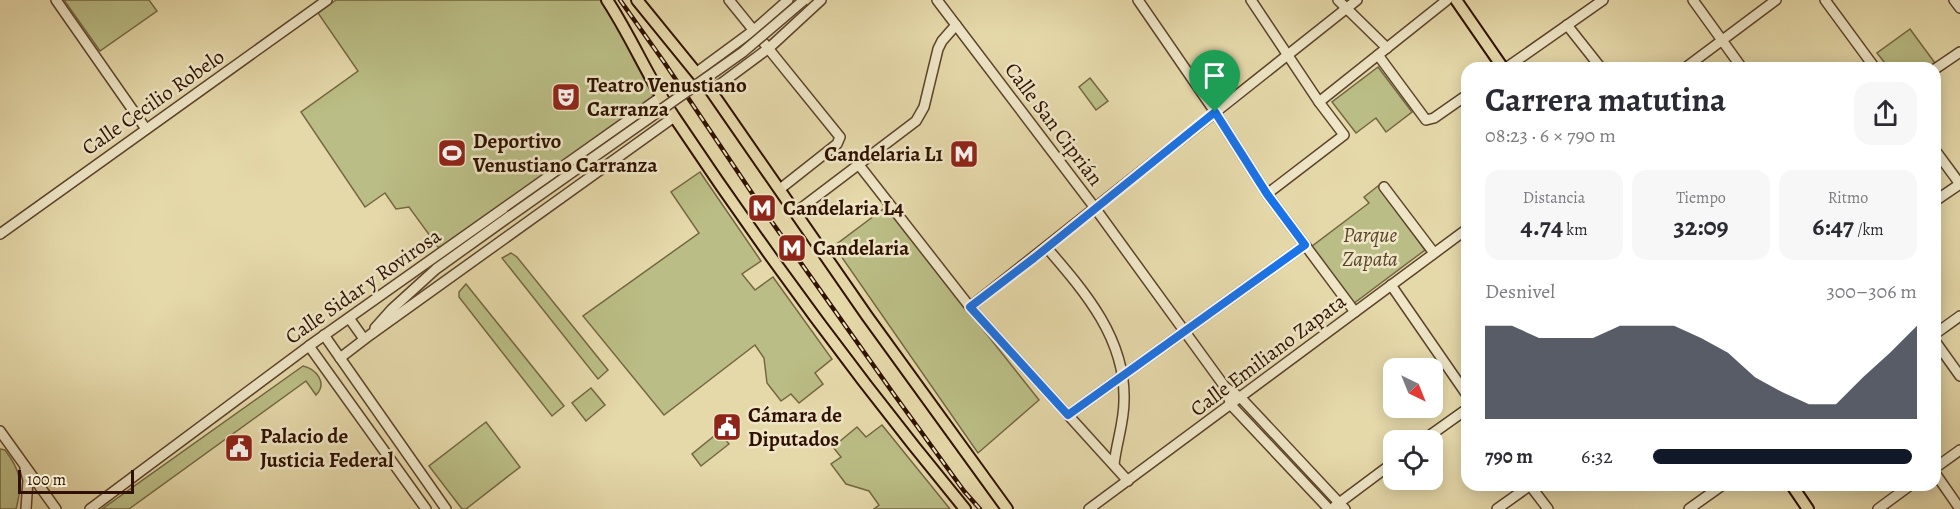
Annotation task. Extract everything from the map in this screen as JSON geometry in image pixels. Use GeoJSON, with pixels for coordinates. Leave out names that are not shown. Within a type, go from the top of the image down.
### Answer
{"type":"FeatureCollection","features":[{"type":"Feature","properties":{"kind":"main road"},"geometry":{"type":"LineString","coordinates":[[607,0],[674,117],[811,311],[965,509]]}},
{"type":"Feature","properties":{"kind":"main road"},"geometry":{"type":"LineString","coordinates":[[637,0],[711,91],[873,325],[1007,509]]}},
{"type":"Feature","properties":{"kind":"main road"},"geometry":{"type":"LineString","coordinates":[[1456,0],[1500,62]]}},
{"type":"Feature","properties":{"kind":"main road"},"geometry":{"type":"LineString","coordinates":[[1796,491],[1808,509]]}},
{"type":"Feature","properties":{"kind":"street"},"geometry":{"type":"LineString","coordinates":[[56,0],[146,129]]}},
{"type":"Feature","properties":{"kind":"street","name":"Calle Cecilio Robelo"},"geometry":{"type":"LineString","coordinates":[[0,234],[327,0]]}},
{"type":"Feature","properties":{"kind":"street"},"geometry":{"type":"LineString","coordinates":[[729,0],[840,136],[837,144],[780,189]]}},
{"type":"Feature","properties":{"kind":"street"},"geometry":{"type":"LineString","coordinates":[[697,72],[754,30],[788,0]]}},
{"type":"Feature","properties":{"kind":"street","name":"Calle Sidar y Rovirosa"},"geometry":{"type":"LineString","coordinates":[[436,269],[743,52],[804,0]]}},
{"type":"Feature","properties":{"kind":"street"},"geometry":{"type":"LineString","coordinates":[[711,91],[769,48],[821,0]]}},
{"type":"Feature","properties":{"kind":"street","name":"Calle San Ciprián"},"geometry":{"type":"LineString","coordinates":[[937,0],[1095,208],[1225,387],[1241,398],[1336,507]]}},
{"type":"Feature","properties":{"kind":"street"},"geometry":{"type":"LineString","coordinates":[[1138,0],[1215,112],[1267,194],[1355,312]]}},
{"type":"Feature","properties":{"kind":"street"},"geometry":{"type":"LineString","coordinates":[[1251,0],[1319,102],[1344,135],[1267,194]]}},
{"type":"Feature","properties":{"kind":"street"},"geometry":{"type":"LineString","coordinates":[[1338,0],[1387,48]]}},
{"type":"Feature","properties":{"kind":"street"},"geometry":{"type":"LineString","coordinates":[[970,307],[1357,0]]}},
{"type":"Feature","properties":{"kind":"street"},"geometry":{"type":"LineString","coordinates":[[1319,102],[1447,0]]}},
{"type":"Feature","properties":{"kind":"street"},"geometry":{"type":"LineString","coordinates":[[1513,62],[1602,0]]}},
{"type":"Feature","properties":{"kind":"street"},"geometry":{"type":"LineString","coordinates":[[1693,0],[1738,62]]}},
{"type":"Feature","properties":{"kind":"street"},"geometry":{"type":"LineString","coordinates":[[1693,62],[1776,0]]}},
{"type":"Feature","properties":{"kind":"street"},"geometry":{"type":"LineString","coordinates":[[1825,0],[1871,62]]}},
{"type":"Feature","properties":{"kind":"street"},"geometry":{"type":"LineString","coordinates":[[1954,0],[1960,8]]}},
{"type":"Feature","properties":{"kind":"street"},"geometry":{"type":"LineString","coordinates":[[796,212],[916,120],[924,107],[938,49],[956,25]]}},
{"type":"Feature","properties":{"kind":"street"},"geometry":{"type":"LineString","coordinates":[[1567,25],[1596,62]]}},
{"type":"Feature","properties":{"kind":"street"},"geometry":{"type":"LineString","coordinates":[[1941,65],[1960,52]]}},
{"type":"Feature","properties":{"kind":"street"},"geometry":{"type":"LineString","coordinates":[[1378,55],[1428,121],[1461,99]]}},
{"type":"Feature","properties":{"kind":"street","name":"Calle Sidar y Rovirosa"},"geometry":{"type":"LineString","coordinates":[[90,509],[324,335],[661,97]]}},
{"type":"Feature","properties":{"kind":"street","name":"Calle Sidar y Rovirosa"},"geometry":{"type":"LineString","coordinates":[[340,358],[674,117]]}},
{"type":"Feature","properties":{"kind":"street"},"geometry":{"type":"LineString","coordinates":[[1941,158],[1960,184],[1941,197]]}},
{"type":"Feature","properties":{"kind":"street"},"geometry":{"type":"LineString","coordinates":[[859,165],[970,307],[1128,481]]}},
{"type":"Feature","properties":{"kind":"street"},"geometry":{"type":"LineString","coordinates":[[1384,187],[1434,253]]}},
{"type":"Feature","properties":{"kind":"street","name":"Calle Emiliano Zapata"},"geometry":{"type":"LineString","coordinates":[[1089,509],[1461,233]]}},
{"type":"Feature","properties":{"kind":"street"},"geometry":{"type":"LineString","coordinates":[[1068,415],[1305,245]]}},
{"type":"Feature","properties":{"kind":"street"},"geometry":{"type":"LineString","coordinates":[[1047,248],[1096,308],[1110,336],[1123,376],[1122,425],[1114,465]]}},
{"type":"Feature","properties":{"kind":"street"},"geometry":{"type":"LineString","coordinates":[[373,300],[436,269]]}},
{"type":"Feature","properties":{"kind":"street"},"geometry":{"type":"LineString","coordinates":[[349,318],[367,337],[378,322],[436,269]]}},
{"type":"Feature","properties":{"kind":"street"},"geometry":{"type":"LineString","coordinates":[[1391,285],[1461,386]]}},
{"type":"Feature","properties":{"kind":"street"},"geometry":{"type":"LineString","coordinates":[[1941,330],[1960,316]]}},
{"type":"Feature","properties":{"kind":"street"},"geometry":{"type":"LineString","coordinates":[[324,335],[446,509]]}},
{"type":"Feature","properties":{"kind":"street"},"geometry":{"type":"LineString","coordinates":[[309,346],[426,509]]}},
{"type":"Feature","properties":{"kind":"street"},"geometry":{"type":"LineString","coordinates":[[1941,349],[1960,376]]}},
{"type":"Feature","properties":{"kind":"street","name":"Calle San Ciprián"},"geometry":{"type":"LineString","coordinates":[[1225,387],[1231,405]]}},
{"type":"Feature","properties":{"kind":"street"},"geometry":{"type":"LineString","coordinates":[[1231,405],[1336,507],[1383,471]]}},
{"type":"Feature","properties":{"kind":"street"},"geometry":{"type":"LineString","coordinates":[[1437,430],[1461,413]]}},
{"type":"Feature","properties":{"kind":"street"},"geometry":{"type":"LineString","coordinates":[[0,431],[56,509]]}},
{"type":"Feature","properties":{"kind":"street"},"geometry":{"type":"LineString","coordinates":[[1941,464],[1960,450]]}},
{"type":"Feature","properties":{"kind":"street"},"geometry":{"type":"LineString","coordinates":[[23,464],[28,480],[26,509]]}},
{"type":"Feature","properties":{"kind":"street"},"geometry":{"type":"LineString","coordinates":[[1941,482],[1960,509]]}},
{"type":"Feature","properties":{"kind":"street"},"geometry":{"type":"LineString","coordinates":[[1497,509],[1522,491]]}},
{"type":"Feature","properties":{"kind":"street"},"geometry":{"type":"LineString","coordinates":[[1534,491],[1548,509]]}},
{"type":"Feature","properties":{"kind":"street"},"geometry":{"type":"LineString","coordinates":[[1689,509],[1714,491]]}},
{"type":"Feature","properties":{"kind":"street"},"geometry":{"type":"LineString","coordinates":[[1878,509],[1902,491]]}},
{"type":"Feature","properties":{"kind":"green space"},"geometry":{"type":"Polygon","coordinates":[[[64,0],[149,0],[157,11],[100,51],[64,0]]]}},
{"type":"Feature","properties":{"kind":"green space","name":"Deportivo Venustiano Carranza"},"geometry":{"type":"Polygon","coordinates":[[[336,0],[604,0],[653,96],[441,251],[409,207],[396,209],[385,193],[365,207],[301,112],[358,71],[318,13],[336,0]]]}},
{"type":"Feature","properties":{"kind":"green space"},"geometry":{"type":"Polygon","coordinates":[[[1910,29],[1934,62],[1884,62],[1877,53],[1910,29]]]}},
{"type":"Feature","properties":{"kind":"green space"},"geometry":{"type":"Polygon","coordinates":[[[1378,67],[1412,112],[1386,132],[1376,118],[1356,133],[1332,102],[1378,67]]]}},
{"type":"Feature","properties":{"kind":"green space"},"geometry":{"type":"Polygon","coordinates":[[[1090,78],[1108,101],[1096,110],[1079,87],[1090,78]]]}},
{"type":"Feature","properties":{"kind":"green space"},"geometry":{"type":"Polygon","coordinates":[[[700,172],[761,261],[742,274],[755,290],[773,277],[832,359],[815,373],[823,384],[799,403],[791,394],[781,401],[767,383],[764,358],[755,345],[664,415],[583,316],[699,233],[671,192],[700,172]]]}},
{"type":"Feature","properties":{"kind":"green space","name":"Parque Zapata"},"geometry":{"type":"Polygon","coordinates":[[[1378,186],[1425,250],[1353,304],[1311,247],[1369,203],[1364,197],[1378,186]]]}},
{"type":"Feature","properties":{"kind":"green space"},"geometry":{"type":"Polygon","coordinates":[[[886,207],[1039,400],[978,453],[834,246],[886,207]]]}},
{"type":"Feature","properties":{"kind":"green space"},"geometry":{"type":"Polygon","coordinates":[[[511,253],[517,257],[608,370],[598,379],[502,258],[511,253]]]}},
{"type":"Feature","properties":{"kind":"green space"},"geometry":{"type":"Polygon","coordinates":[[[466,284],[564,406],[552,416],[459,297],[459,292],[466,284]]]}},
{"type":"Feature","properties":{"kind":"green space"},"geometry":{"type":"Polygon","coordinates":[[[303,366],[316,373],[321,381],[316,395],[306,381],[129,509],[102,509],[303,366]]]}},
{"type":"Feature","properties":{"kind":"green space"},"geometry":{"type":"Polygon","coordinates":[[[591,388],[605,405],[586,421],[572,403],[591,388]]]}},
{"type":"Feature","properties":{"kind":"green space"},"geometry":{"type":"Polygon","coordinates":[[[486,422],[520,467],[466,509],[462,509],[429,466],[486,422]]]}},
{"type":"Feature","properties":{"kind":"green space"},"geometry":{"type":"Polygon","coordinates":[[[882,425],[950,509],[874,509],[879,505],[869,491],[846,484],[831,464],[841,457],[833,447],[857,427],[866,437],[882,425]]]}},
{"type":"Feature","properties":{"kind":"green space"},"geometry":{"type":"Polygon","coordinates":[[[719,432],[729,444],[701,466],[692,454],[719,432]]]}},
{"type":"Feature","properties":{"kind":"green space"},"geometry":{"type":"Polygon","coordinates":[[[0,449],[5,450],[10,457],[19,478],[16,509],[0,509],[0,449]]]}},
{"type":"Feature","properties":{"kind":"railway"},"geometry":{"type":"LineString","coordinates":[[620,0],[762,208],[893,393],[964,491],[980,509]]}},
{"type":"Feature","properties":{"kind":"place","name":"Teatro Venustiano Carranza"},"geometry":{"type":"Point","coordinates":[566,97]}},
{"type":"Feature","properties":{"kind":"place","name":"Deportivo Venustiano Carranza"},"geometry":{"type":"Point","coordinates":[452,153]}},
{"type":"Feature","properties":{"kind":"place","name":"Candelaria L1"},"geometry":{"type":"Point","coordinates":[964,154]}},
{"type":"Feature","properties":{"kind":"place","name":"Candelaria L4"},"geometry":{"type":"Point","coordinates":[762,208]}},
{"type":"Feature","properties":{"kind":"place","name":"Candelaria"},"geometry":{"type":"Point","coordinates":[792,248]}},
{"type":"Feature","properties":{"kind":"place","name":"Cámara de Diputados"},"geometry":{"type":"Point","coordinates":[727,427]}},
{"type":"Feature","properties":{"kind":"place","name":"Palacio de Justicia Federal"},"geometry":{"type":"Point","coordinates":[239,448]}},
{"type":"Feature","properties":{"kind":"route"},"geometry":{"type":"LineString","coordinates":[[1215,112],[1267,194],[1305,245],[1068,415],[970,307],[1215,112]]}}]}
